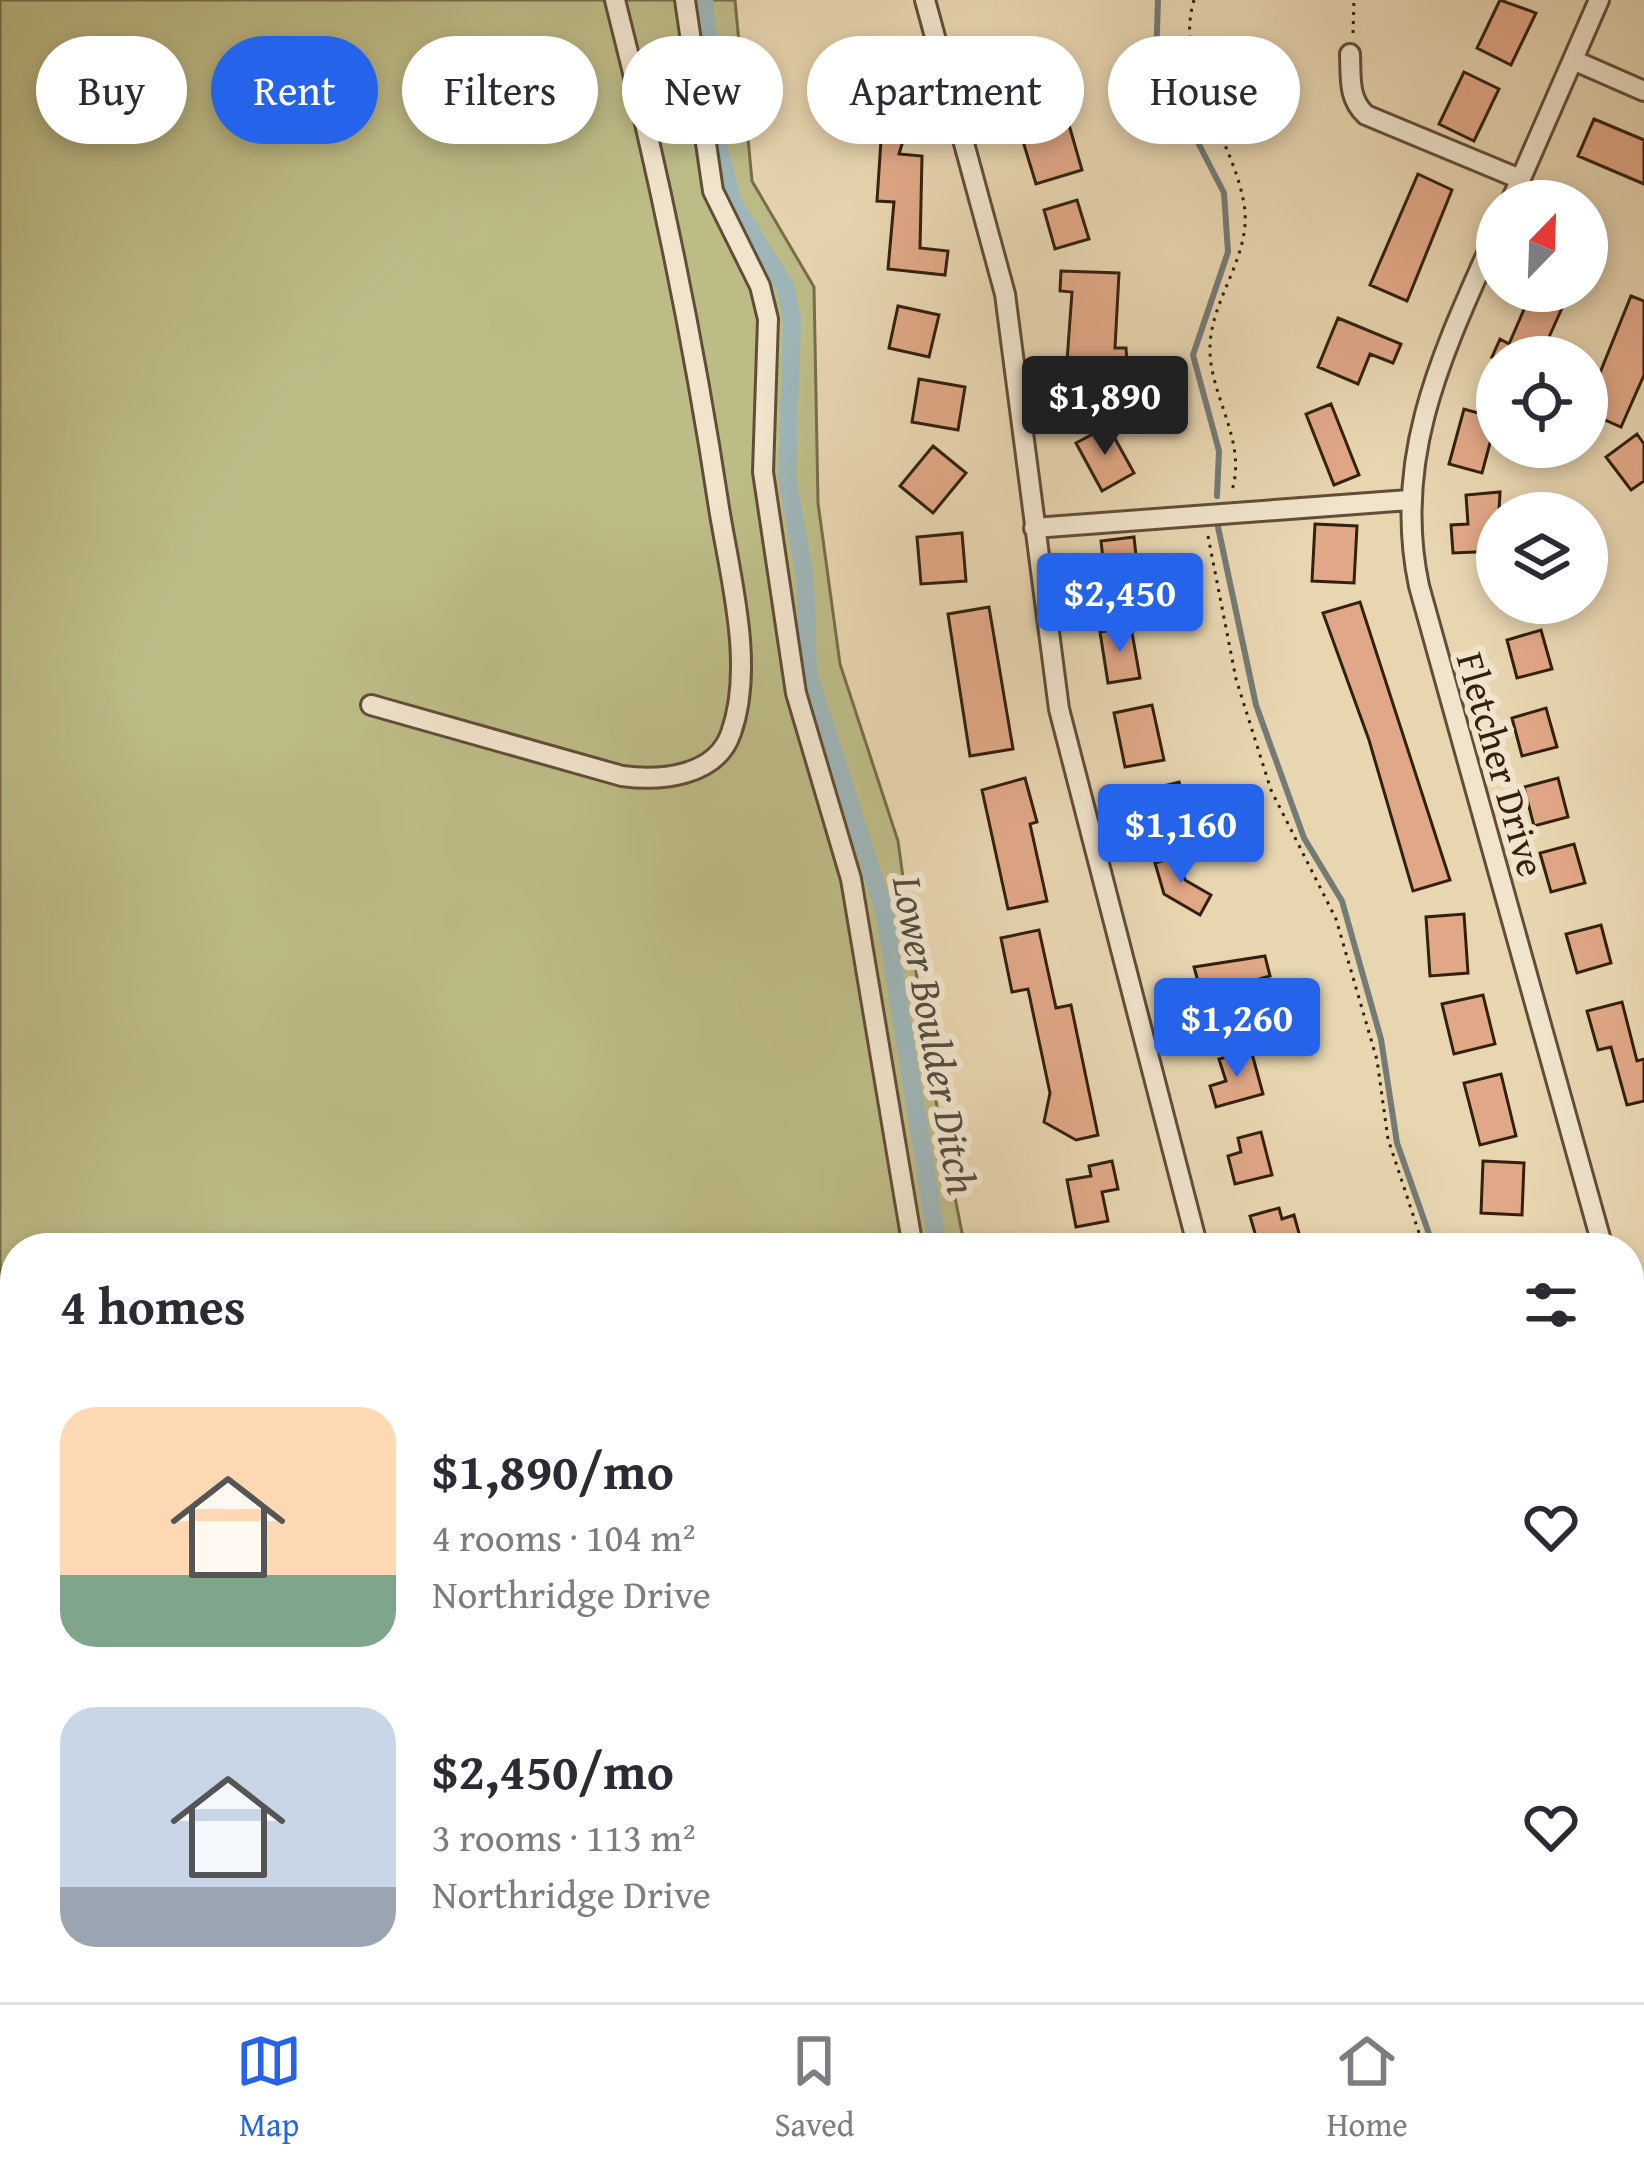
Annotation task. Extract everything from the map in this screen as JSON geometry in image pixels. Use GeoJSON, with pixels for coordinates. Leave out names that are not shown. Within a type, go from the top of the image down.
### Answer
{"type":"FeatureCollection","features":[{"type":"Feature","properties":{"kind":"street"},"geometry":{"type":"LineString","coordinates":[[370,705],[622,776],[662,781],[695,770],[730,739],[741,688],[697,362],[662,181],[615,0]]}},
{"type":"Feature","properties":{"kind":"street"},"geometry":{"type":"LineString","coordinates":[[685,0],[713,191],[760,286],[768,319],[763,472],[796,693],[851,879],[910,1233]]}},
{"type":"Feature","properties":{"kind":"street"},"geometry":{"type":"LineString","coordinates":[[925,0],[1005,294],[1059,710],[1194,1233]]}},
{"type":"Feature","properties":{"kind":"street"},"geometry":{"type":"LineString","coordinates":[[1350,54],[1351,90],[1366,116],[1520,179],[1599,0]]}},
{"type":"Feature","properties":{"kind":"street"},"geometry":{"type":"LineString","coordinates":[[1573,60],[1644,91]]}},
{"type":"Feature","properties":{"kind":"street","name":"Fletcher Drive"},"geometry":{"type":"LineString","coordinates":[[1476,281],[1429,390],[1412,456],[1408,500],[1419,586],[1599,1233]]}},
{"type":"Feature","properties":{"kind":"street"},"geometry":{"type":"LineString","coordinates":[[1034,528],[1204,518],[1231,504],[1408,500]]}},
{"type":"Feature","properties":{"kind":"path"},"geometry":{"type":"LineString","coordinates":[[1194,0],[1191,52],[1245,205],[1240,248],[1210,348],[1235,461],[1231,504]]}},
{"type":"Feature","properties":{"kind":"path"},"geometry":{"type":"LineString","coordinates":[[1350,54],[1357,12],[1354,0]]}},
{"type":"Feature","properties":{"kind":"path"},"geometry":{"type":"LineString","coordinates":[[1204,518],[1236,679],[1270,790],[1336,919],[1372,1040],[1388,1139],[1419,1233]]}},
{"type":"Feature","properties":{"kind":"shaded area"},"geometry":{"type":"Polygon","coordinates":[[[0,0],[735,0],[738,36],[622,36],[622,144],[749,144],[752,181],[814,287],[818,503],[840,664],[898,841],[929,1066],[962,1233],[0,1233],[0,0]]]}},
{"type":"Feature","properties":{"kind":"building"},"geometry":{"type":"Polygon","coordinates":[[[1500,0],[1536,13],[1511,65],[1477,48],[1500,0]]]}},
{"type":"Feature","properties":{"kind":"building"},"geometry":{"type":"Polygon","coordinates":[[[1464,72],[1499,89],[1474,141],[1439,124],[1464,72]]]}},
{"type":"Feature","properties":{"kind":"building"},"geometry":{"type":"Polygon","coordinates":[[[1594,119],[1644,140],[1644,184],[1578,156],[1594,119]]]}},
{"type":"Feature","properties":{"kind":"building"},"geometry":{"type":"Polygon","coordinates":[[[881,144],[902,144],[899,154],[922,156],[920,248],[948,251],[945,275],[888,269],[894,202],[877,201],[881,144]]]}},
{"type":"Feature","properties":{"kind":"building"},"geometry":{"type":"Polygon","coordinates":[[[1024,144],[1075,144],[1082,170],[1036,184],[1024,144]]]}},
{"type":"Feature","properties":{"kind":"building"},"geometry":{"type":"Polygon","coordinates":[[[1418,174],[1452,190],[1407,301],[1370,285],[1418,174]]]}},
{"type":"Feature","properties":{"kind":"building"},"geometry":{"type":"Polygon","coordinates":[[[1077,200],[1089,239],[1055,249],[1044,210],[1077,200]]]}},
{"type":"Feature","properties":{"kind":"building"},"geometry":{"type":"Polygon","coordinates":[[[1061,271],[1119,273],[1115,348],[1126,348],[1129,391],[1096,393],[1094,373],[1066,375],[1072,292],[1060,291],[1061,271]]]}},
{"type":"Feature","properties":{"kind":"building"},"geometry":{"type":"Polygon","coordinates":[[[1631,296],[1644,301],[1644,375],[1621,427],[1608,421],[1608,353],[1631,296]]]}},
{"type":"Feature","properties":{"kind":"building"},"geometry":{"type":"Polygon","coordinates":[[[898,306],[939,315],[929,357],[889,348],[898,306]]]}},
{"type":"Feature","properties":{"kind":"building"},"geometry":{"type":"Polygon","coordinates":[[[1523,312],[1560,312],[1549,336],[1512,336],[1523,312]]]}},
{"type":"Feature","properties":{"kind":"building"},"geometry":{"type":"Polygon","coordinates":[[[1338,318],[1401,344],[1393,363],[1370,354],[1358,384],[1318,367],[1338,318]]]}},
{"type":"Feature","properties":{"kind":"building"},"geometry":{"type":"Polygon","coordinates":[[[919,379],[965,387],[958,430],[912,422],[919,379]]]}},
{"type":"Feature","properties":{"kind":"building"},"geometry":{"type":"Polygon","coordinates":[[[1331,404],[1359,475],[1334,485],[1306,414],[1331,404]]]}},
{"type":"Feature","properties":{"kind":"building"},"geometry":{"type":"Polygon","coordinates":[[[1464,409],[1476,412],[1476,468],[1483,468],[1482,473],[1449,464],[1464,409]]]}},
{"type":"Feature","properties":{"kind":"building"},"geometry":{"type":"Polygon","coordinates":[[[1108,426],[1134,473],[1102,491],[1076,443],[1108,426]]]}},
{"type":"Feature","properties":{"kind":"building"},"geometry":{"type":"Polygon","coordinates":[[[1637,434],[1644,444],[1644,481],[1631,490],[1608,456],[1637,434]]]}},
{"type":"Feature","properties":{"kind":"building"},"geometry":{"type":"Polygon","coordinates":[[[933,446],[966,473],[933,513],[900,486],[933,446]]]}},
{"type":"Feature","properties":{"kind":"building"},"geometry":{"type":"Polygon","coordinates":[[[1476,494],[1476,552],[1453,553],[1451,525],[1468,524],[1466,495],[1476,494]]]}},
{"type":"Feature","properties":{"kind":"building"},"geometry":{"type":"Polygon","coordinates":[[[1315,524],[1357,526],[1354,583],[1312,581],[1315,524]]]}},
{"type":"Feature","properties":{"kind":"building"},"geometry":{"type":"Polygon","coordinates":[[[962,533],[966,581],[921,584],[917,537],[962,533]]]}},
{"type":"Feature","properties":{"kind":"building"},"geometry":{"type":"Polygon","coordinates":[[[1134,537],[1140,593],[1107,596],[1101,541],[1134,537]]]}},
{"type":"Feature","properties":{"kind":"building"},"geometry":{"type":"Polygon","coordinates":[[[1360,602],[1450,880],[1413,891],[1369,740],[1323,613],[1360,602]]]}},
{"type":"Feature","properties":{"kind":"building"},"geometry":{"type":"Polygon","coordinates":[[[989,607],[1013,749],[970,756],[948,614],[989,607]]]}},
{"type":"Feature","properties":{"kind":"building"},"geometry":{"type":"Polygon","coordinates":[[[1131,627],[1140,678],[1108,683],[1100,632],[1131,627]]]}},
{"type":"Feature","properties":{"kind":"building"},"geometry":{"type":"Polygon","coordinates":[[[1541,630],[1552,669],[1517,678],[1507,640],[1541,630]]]}},
{"type":"Feature","properties":{"kind":"building"},"geometry":{"type":"Polygon","coordinates":[[[1152,705],[1164,760],[1125,767],[1114,713],[1152,705]]]}},
{"type":"Feature","properties":{"kind":"building"},"geometry":{"type":"Polygon","coordinates":[[[1546,708],[1557,747],[1522,756],[1512,718],[1546,708]]]}},
{"type":"Feature","properties":{"kind":"building"},"geometry":{"type":"Polygon","coordinates":[[[1025,778],[1037,822],[1030,824],[1047,901],[1008,909],[982,790],[1025,778]]]}},
{"type":"Feature","properties":{"kind":"building"},"geometry":{"type":"Polygon","coordinates":[[[1558,778],[1568,817],[1534,826],[1524,787],[1558,778]]]}},
{"type":"Feature","properties":{"kind":"building"},"geometry":{"type":"Polygon","coordinates":[[[1179,782],[1192,825],[1148,837],[1136,793],[1179,782]]]}},
{"type":"Feature","properties":{"kind":"building"},"geometry":{"type":"Polygon","coordinates":[[[1574,844],[1585,883],[1551,892],[1540,853],[1574,844]]]}},
{"type":"Feature","properties":{"kind":"building"},"geometry":{"type":"Polygon","coordinates":[[[1178,856],[1185,880],[1211,895],[1200,915],[1164,894],[1155,863],[1178,856]]]}},
{"type":"Feature","properties":{"kind":"building"},"geometry":{"type":"Polygon","coordinates":[[[1464,914],[1468,973],[1430,976],[1426,917],[1464,914]]]}},
{"type":"Feature","properties":{"kind":"building"},"geometry":{"type":"Polygon","coordinates":[[[1601,925],[1611,963],[1577,973],[1566,934],[1601,925]]]}},
{"type":"Feature","properties":{"kind":"building"},"geometry":{"type":"Polygon","coordinates":[[[1039,930],[1056,1008],[1071,1005],[1098,1135],[1076,1140],[1044,1122],[1050,1093],[1028,989],[1012,992],[1001,938],[1039,930]]]}},
{"type":"Feature","properties":{"kind":"building"},"geometry":{"type":"Polygon","coordinates":[[[1265,956],[1270,976],[1238,985],[1241,994],[1204,1003],[1194,967],[1265,956]]]}},
{"type":"Feature","properties":{"kind":"building"},"geometry":{"type":"Polygon","coordinates":[[[1483,995],[1495,1044],[1454,1054],[1442,1004],[1483,995]]]}},
{"type":"Feature","properties":{"kind":"building"},"geometry":{"type":"Polygon","coordinates":[[[1622,1002],[1637,1061],[1644,1059],[1644,1101],[1627,1105],[1611,1047],[1598,1050],[1587,1011],[1622,1002]]]}},
{"type":"Feature","properties":{"kind":"building"},"geometry":{"type":"Polygon","coordinates":[[[1251,1050],[1263,1094],[1216,1107],[1210,1086],[1226,1081],[1219,1059],[1251,1050]]]}},
{"type":"Feature","properties":{"kind":"building"},"geometry":{"type":"Polygon","coordinates":[[[1501,1074],[1516,1136],[1480,1145],[1464,1083],[1501,1074]]]}},
{"type":"Feature","properties":{"kind":"building"},"geometry":{"type":"Polygon","coordinates":[[[1261,1132],[1272,1175],[1235,1184],[1228,1156],[1241,1152],[1238,1138],[1261,1132]]]}},
{"type":"Feature","properties":{"kind":"building"},"geometry":{"type":"Polygon","coordinates":[[[1112,1161],[1118,1189],[1102,1192],[1108,1221],[1076,1227],[1067,1180],[1091,1176],[1089,1166],[1112,1161]]]}},
{"type":"Feature","properties":{"kind":"building"},"geometry":{"type":"Polygon","coordinates":[[[1483,1161],[1524,1163],[1522,1215],[1481,1213],[1483,1161]]]}},
{"type":"Feature","properties":{"kind":"building"},"geometry":{"type":"Polygon","coordinates":[[[1279,1208],[1282,1219],[1294,1215],[1299,1233],[1255,1233],[1250,1216],[1279,1208]]]}},
{"type":"Feature","properties":{"kind":"waterway","name":"Lower Boulder Ditch"},"geometry":{"type":"LineString","coordinates":[[704,0],[719,149],[733,203],[785,286],[792,318],[787,476],[805,579],[808,673],[884,910],[936,1233]]}},
{"type":"Feature","properties":{"kind":"waterway"},"geometry":{"type":"LineString","coordinates":[[1158,0],[1156,61],[1224,193],[1228,252],[1193,355],[1219,451],[1217,496]]}},
{"type":"Feature","properties":{"kind":"waterway"},"geometry":{"type":"LineString","coordinates":[[1218,527],[1256,705],[1304,838],[1342,901],[1381,1039],[1397,1143],[1429,1233]]}}]}
